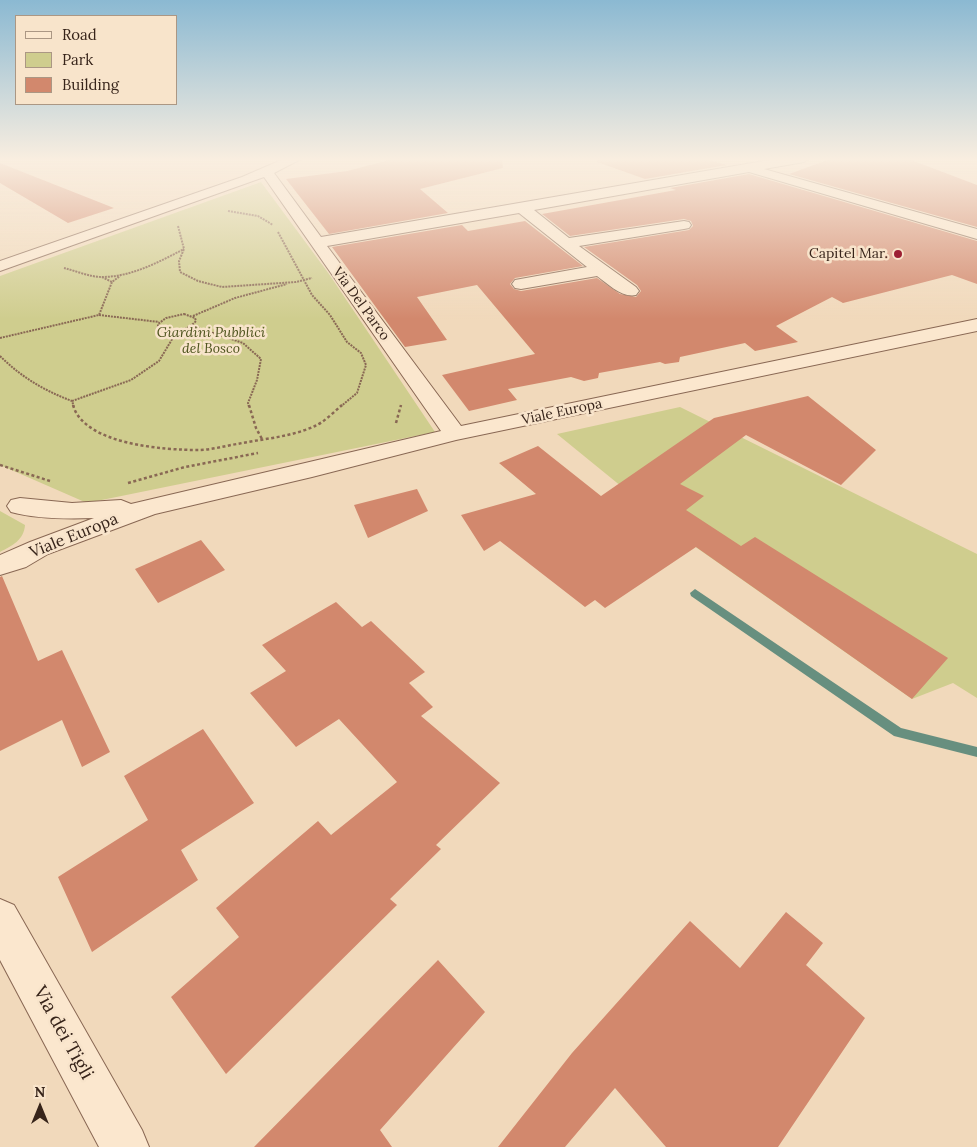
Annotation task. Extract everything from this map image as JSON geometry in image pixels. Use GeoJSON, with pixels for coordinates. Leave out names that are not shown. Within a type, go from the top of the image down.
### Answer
{"type":"FeatureCollection","features":[{"type":"Feature","properties":{"kind":"street"},"geometry":{"type":"LineString","coordinates":[[0,266],[156,212]]}},
{"type":"Feature","properties":{"kind":"street","name":"Via Del Parco"},"geometry":{"type":"LineString","coordinates":[[294,212],[455,434]]}},
{"type":"Feature","properties":{"kind":"street"},"geometry":{"type":"LineString","coordinates":[[316,243],[501,212]]}},
{"type":"Feature","properties":{"kind":"street"},"geometry":{"type":"LineString","coordinates":[[527,212],[600,270],[630,291]]}},
{"type":"Feature","properties":{"kind":"street"},"geometry":{"type":"LineString","coordinates":[[898,212],[977,234]]}},
{"type":"Feature","properties":{"kind":"street"},"geometry":{"type":"LineString","coordinates":[[567,243],[684,225]]}},
{"type":"Feature","properties":{"kind":"street"},"geometry":{"type":"LineString","coordinates":[[521,284],[600,270]]}},
{"type":"Feature","properties":{"kind":"street","name":"Viale Europa"},"geometry":{"type":"LineString","coordinates":[[0,565],[16,560],[39,548],[148,507],[312,470],[455,434],[977,325]]}},
{"type":"Feature","properties":{"kind":"street"},"geometry":{"type":"LineString","coordinates":[[951,330],[977,342]]}},
{"type":"Feature","properties":{"kind":"street"},"geometry":{"type":"LineString","coordinates":[[10,501],[36,513],[52,527],[51,537],[39,548]]}},
{"type":"Feature","properties":{"kind":"street","name":"Viale Europa"},"geometry":{"type":"LineString","coordinates":[[10,501],[72,511],[148,507]]}},
{"type":"Feature","properties":{"kind":"street","name":"Via dei Tigli"},"geometry":{"type":"LineString","coordinates":[[0,919],[125,1147]]}},
{"type":"Feature","properties":{"kind":"path"},"geometry":{"type":"LineString","coordinates":[[72,401],[75,412],[90,428],[117,440],[156,448],[201,450],[262,439],[316,426],[356,393],[366,365],[361,354],[347,342],[330,315],[312,295],[276,229],[265,218],[251,213],[228,212]]}},
{"type":"Feature","properties":{"kind":"path"},"geometry":{"type":"LineString","coordinates":[[176,220],[184,249],[178,261],[180,272],[198,281],[222,287],[296,282]]}},
{"type":"Feature","properties":{"kind":"path"},"geometry":{"type":"LineString","coordinates":[[101,277],[121,275],[156,264],[184,249]]}},
{"type":"Feature","properties":{"kind":"path"},"geometry":{"type":"LineString","coordinates":[[61,268],[101,277],[112,282]]}},
{"type":"Feature","properties":{"kind":"path"},"geometry":{"type":"LineString","coordinates":[[99,315],[112,282],[121,275]]}},
{"type":"Feature","properties":{"kind":"path"},"geometry":{"type":"LineString","coordinates":[[0,338],[26,334],[65,321],[99,315],[160,322],[172,315],[184,314],[193,316],[234,298],[311,278]]}},
{"type":"Feature","properties":{"kind":"path"},"geometry":{"type":"LineString","coordinates":[[160,322],[158,327],[161,329],[177,331],[192,326],[196,321],[193,316]]}},
{"type":"Feature","properties":{"kind":"path"},"geometry":{"type":"LineString","coordinates":[[192,326],[242,343],[261,359],[257,380],[248,403],[256,428],[262,439]]}},
{"type":"Feature","properties":{"kind":"path"},"geometry":{"type":"LineString","coordinates":[[0,356],[34,383],[52,394],[72,401],[131,380],[159,361],[177,331]]}},
{"type":"Feature","properties":{"kind":"path"},"geometry":{"type":"LineString","coordinates":[[388,427],[396,423],[401,406],[396,399]]}},
{"type":"Feature","properties":{"kind":"path"},"geometry":{"type":"LineString","coordinates":[[125,484],[185,467],[263,452]]}},
{"type":"Feature","properties":{"kind":"path"},"geometry":{"type":"LineString","coordinates":[[0,465],[56,482]]}},
{"type":"Feature","properties":{"kind":"green space","name":"Giardini Pubblici del Bosco"},"geometry":{"type":"Polygon","coordinates":[[[179,212],[283,212],[329,274],[435,432],[87,503],[0,465],[0,276],[179,212]]]}},
{"type":"Feature","properties":{"kind":"green space"},"geometry":{"type":"Polygon","coordinates":[[[680,407],[977,554],[977,698],[953,683],[912,699],[697,548],[557,434],[680,407]]]}},
{"type":"Feature","properties":{"kind":"green space"},"geometry":{"type":"Polygon","coordinates":[[[0,511],[25,525],[20,539],[0,552],[0,511]]]}},
{"type":"Feature","properties":{"kind":"building"},"geometry":{"type":"Polygon","coordinates":[[[48,212],[103,212],[68,223],[48,212]]]}},
{"type":"Feature","properties":{"kind":"building"},"geometry":{"type":"Polygon","coordinates":[[[311,212],[448,213],[329,234],[311,212]]]}},
{"type":"Feature","properties":{"kind":"building"},"geometry":{"type":"Polygon","coordinates":[[[556,212],[877,212],[977,241],[977,284],[952,275],[843,303],[832,297],[776,326],[798,342],[755,351],[745,343],[680,357],[679,362],[665,364],[660,362],[599,373],[598,378],[584,381],[571,377],[508,389],[517,400],[469,411],[442,375],[535,354],[477,285],[417,297],[447,340],[405,347],[332,247],[462,225],[468,231],[525,221],[583,266],[515,278],[510,284],[514,289],[521,291],[597,278],[620,294],[636,297],[641,291],[637,285],[584,247],[689,230],[693,226],[691,221],[684,219],[570,236],[542,214],[556,212]]]}},
{"type":"Feature","properties":{"kind":"building"},"geometry":{"type":"Polygon","coordinates":[[[922,212],[977,212],[977,227],[922,212]]]}},
{"type":"Feature","properties":{"kind":"building"},"geometry":{"type":"Polygon","coordinates":[[[808,396],[876,450],[841,485],[746,435],[680,484],[704,496],[686,510],[741,546],[755,537],[948,658],[912,699],[696,547],[605,608],[595,600],[585,607],[500,541],[484,551],[461,515],[536,494],[499,463],[538,446],[601,496],[714,418],[808,396]]]}},
{"type":"Feature","properties":{"kind":"building"},"geometry":{"type":"Polygon","coordinates":[[[417,489],[428,511],[368,538],[354,505],[417,489]]]}},
{"type":"Feature","properties":{"kind":"building"},"geometry":{"type":"Polygon","coordinates":[[[201,540],[225,570],[158,603],[135,569],[201,540]]]}},
{"type":"Feature","properties":{"kind":"building"},"geometry":{"type":"Polygon","coordinates":[[[2,576],[38,661],[62,650],[110,752],[82,767],[62,720],[0,751],[0,577],[2,576]]]}},
{"type":"Feature","properties":{"kind":"building"},"geometry":{"type":"Polygon","coordinates":[[[336,602],[362,627],[371,621],[425,672],[409,683],[433,707],[421,716],[500,783],[436,845],[441,849],[390,899],[397,905],[226,1074],[171,997],[239,937],[216,908],[318,821],[331,835],[397,782],[339,719],[296,747],[250,693],[286,671],[262,645],[336,602]]]}},
{"type":"Feature","properties":{"kind":"building"},"geometry":{"type":"Polygon","coordinates":[[[203,729],[254,803],[181,850],[198,880],[92,952],[58,877],[148,820],[124,776],[203,729]]]}},
{"type":"Feature","properties":{"kind":"building"},"geometry":{"type":"Polygon","coordinates":[[[786,912],[823,943],[806,965],[865,1018],[778,1147],[666,1147],[615,1088],[565,1147],[498,1147],[572,1053],[690,921],[740,968],[786,912]]]}},
{"type":"Feature","properties":{"kind":"building"},"geometry":{"type":"Polygon","coordinates":[[[438,960],[485,1012],[380,1130],[392,1147],[254,1147],[438,960]]]}},
{"type":"Feature","properties":{"kind":"waterway"},"geometry":{"type":"LineString","coordinates":[[695,593],[898,732],[977,752]]}},
{"type":"Feature","properties":{"kind":"place","name":"Capitel Mar."},"geometry":{"type":"Point","coordinates":[898,254]}}]}
